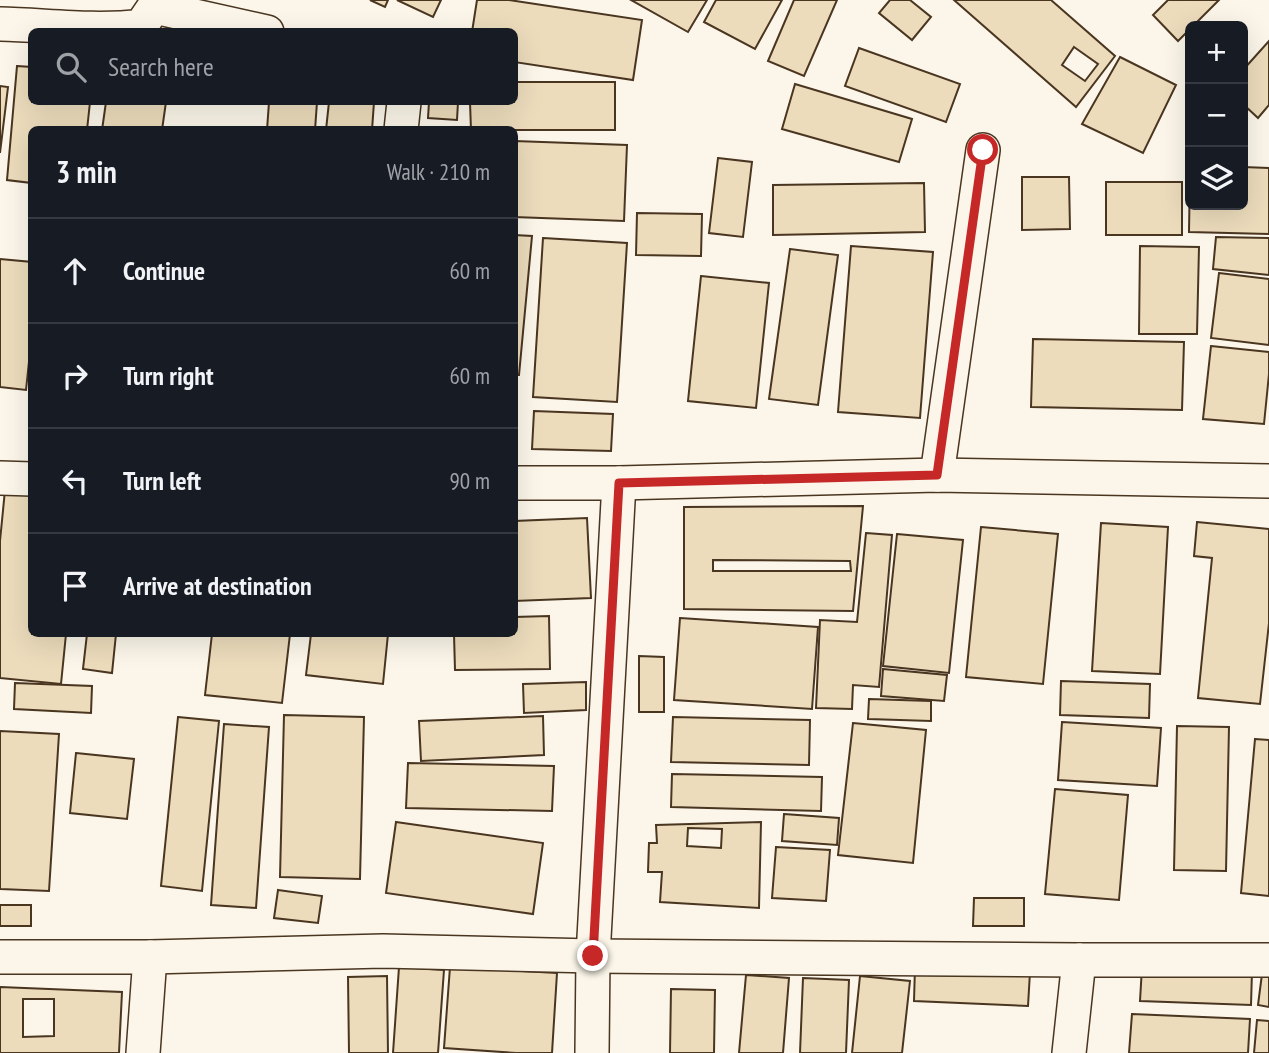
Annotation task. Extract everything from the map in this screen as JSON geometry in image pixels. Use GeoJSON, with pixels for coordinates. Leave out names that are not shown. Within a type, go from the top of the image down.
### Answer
{"type":"FeatureCollection","features":[{"type":"Feature","properties":{"kind":"street"},"geometry":{"type":"LineString","coordinates":[[129,28],[141,26],[157,4],[251,28]]}},
{"type":"Feature","properties":{"kind":"street"},"geometry":{"type":"LineString","coordinates":[[0,24],[84,28]]}},
{"type":"Feature","properties":{"kind":"street"},"geometry":{"type":"LineString","coordinates":[[401,126],[404,105]]}},
{"type":"Feature","properties":{"kind":"street"},"geometry":{"type":"LineString","coordinates":[[937,475],[983,150]]}},
{"type":"Feature","properties":{"kind":"street"},"geometry":{"type":"LineString","coordinates":[[518,483],[937,475],[1269,481]]}},
{"type":"Feature","properties":{"kind":"street"},"geometry":{"type":"LineString","coordinates":[[0,478],[28,479]]}},
{"type":"Feature","properties":{"kind":"street"},"geometry":{"type":"LineString","coordinates":[[592,1053],[593,956],[619,483]]}},
{"type":"Feature","properties":{"kind":"street"},"geometry":{"type":"LineString","coordinates":[[0,957],[150,957],[383,951],[593,956],[1269,960]]}},
{"type":"Feature","properties":{"kind":"street"},"geometry":{"type":"LineString","coordinates":[[143,1053],[150,957]]}},
{"type":"Feature","properties":{"kind":"street"},"geometry":{"type":"LineString","coordinates":[[1069,1053],[1079,960]]}},
{"type":"Feature","properties":{"kind":"building"},"geometry":{"type":"Polygon","coordinates":[[[370,0],[388,0],[385,7],[370,0]]]}},
{"type":"Feature","properties":{"kind":"building"},"geometry":{"type":"Polygon","coordinates":[[[397,0],[441,0],[433,17],[397,0]]]}},
{"type":"Feature","properties":{"kind":"building"},"geometry":{"type":"Polygon","coordinates":[[[477,0],[509,0],[642,20],[633,80],[518,63],[518,28],[473,28],[477,0]]]}},
{"type":"Feature","properties":{"kind":"building"},"geometry":{"type":"Polygon","coordinates":[[[631,0],[707,0],[688,32],[631,0]]]}},
{"type":"Feature","properties":{"kind":"building"},"geometry":{"type":"Polygon","coordinates":[[[716,0],[782,0],[755,49],[704,22],[716,0]]]}},
{"type":"Feature","properties":{"kind":"building"},"geometry":{"type":"Polygon","coordinates":[[[794,0],[837,0],[804,76],[768,61],[794,0]]]}},
{"type":"Feature","properties":{"kind":"building"},"geometry":{"type":"Polygon","coordinates":[[[890,0],[910,0],[931,17],[912,40],[879,13],[890,0]]]}},
{"type":"Feature","properties":{"kind":"building"},"geometry":{"type":"Polygon","coordinates":[[[954,0],[1051,0],[1115,56],[1076,107],[954,0]],[[1074,47],[1062,65],[1085,81],[1098,64],[1074,47]]]}},
{"type":"Feature","properties":{"kind":"building"},"geometry":{"type":"Polygon","coordinates":[[[1168,0],[1219,0],[1198,21],[1185,21],[1185,34],[1178,41],[1153,15],[1168,0]]]}},
{"type":"Feature","properties":{"kind":"building"},"geometry":{"type":"Polygon","coordinates":[[[1269,41],[1269,105],[1258,118],[1248,109],[1248,64],[1269,41]]]}},
{"type":"Feature","properties":{"kind":"building"},"geometry":{"type":"Polygon","coordinates":[[[859,48],[960,84],[946,122],[845,86],[859,48]]]}},
{"type":"Feature","properties":{"kind":"building"},"geometry":{"type":"Polygon","coordinates":[[[1120,57],[1176,85],[1143,153],[1082,124],[1120,57]]]}},
{"type":"Feature","properties":{"kind":"building"},"geometry":{"type":"Polygon","coordinates":[[[17,66],[28,67],[28,105],[90,105],[87,126],[28,126],[28,183],[7,180],[17,66]]]}},
{"type":"Feature","properties":{"kind":"building"},"geometry":{"type":"Polygon","coordinates":[[[518,82],[615,82],[615,130],[518,130],[518,126],[471,126],[470,105],[518,105],[518,82]]]}},
{"type":"Feature","properties":{"kind":"building"},"geometry":{"type":"Polygon","coordinates":[[[795,84],[912,119],[899,162],[782,129],[795,84]]]}},
{"type":"Feature","properties":{"kind":"building"},"geometry":{"type":"Polygon","coordinates":[[[0,86],[8,87],[0,153],[0,86]]]}},
{"type":"Feature","properties":{"kind":"building"},"geometry":{"type":"Polygon","coordinates":[[[106,105],[166,105],[163,126],[103,126],[106,105]]]}},
{"type":"Feature","properties":{"kind":"building"},"geometry":{"type":"Polygon","coordinates":[[[269,105],[317,105],[315,126],[267,126],[269,105]]]}},
{"type":"Feature","properties":{"kind":"building"},"geometry":{"type":"Polygon","coordinates":[[[329,105],[374,105],[372,126],[326,126],[329,105]]]}},
{"type":"Feature","properties":{"kind":"building"},"geometry":{"type":"Polygon","coordinates":[[[429,105],[458,105],[457,120],[428,118],[429,105]]]}},
{"type":"Feature","properties":{"kind":"building"},"geometry":{"type":"Polygon","coordinates":[[[518,141],[627,145],[624,221],[518,217],[518,141]]]}},
{"type":"Feature","properties":{"kind":"building"},"geometry":{"type":"Polygon","coordinates":[[[718,158],[752,162],[743,237],[709,233],[718,158]]]}},
{"type":"Feature","properties":{"kind":"building"},"geometry":{"type":"Polygon","coordinates":[[[1248,167],[1269,168],[1269,234],[1189,232],[1189,210],[1248,210],[1248,167]]]}},
{"type":"Feature","properties":{"kind":"building"},"geometry":{"type":"Polygon","coordinates":[[[1022,177],[1069,177],[1070,229],[1022,230],[1022,177]]]}},
{"type":"Feature","properties":{"kind":"building"},"geometry":{"type":"Polygon","coordinates":[[[1106,182],[1182,182],[1182,235],[1106,235],[1106,182]]]}},
{"type":"Feature","properties":{"kind":"building"},"geometry":{"type":"Polygon","coordinates":[[[924,183],[925,232],[773,235],[773,185],[924,183]]]}},
{"type":"Feature","properties":{"kind":"building"},"geometry":{"type":"Polygon","coordinates":[[[637,213],[702,214],[701,256],[636,255],[637,213]]]}},
{"type":"Feature","properties":{"kind":"building"},"geometry":{"type":"Polygon","coordinates":[[[518,235],[532,236],[518,375],[518,235]]]}},
{"type":"Feature","properties":{"kind":"building"},"geometry":{"type":"Polygon","coordinates":[[[1216,237],[1269,238],[1269,275],[1213,269],[1216,237]]]}},
{"type":"Feature","properties":{"kind":"building"},"geometry":{"type":"Polygon","coordinates":[[[543,238],[627,243],[617,402],[533,397],[543,238]]]}},
{"type":"Feature","properties":{"kind":"building"},"geometry":{"type":"Polygon","coordinates":[[[851,246],[933,252],[920,418],[838,412],[851,246]]]}},
{"type":"Feature","properties":{"kind":"building"},"geometry":{"type":"Polygon","coordinates":[[[1140,246],[1199,247],[1197,334],[1139,334],[1140,246]]]}},
{"type":"Feature","properties":{"kind":"building"},"geometry":{"type":"Polygon","coordinates":[[[790,249],[838,255],[818,405],[769,399],[790,249]]]}},
{"type":"Feature","properties":{"kind":"building"},"geometry":{"type":"Polygon","coordinates":[[[0,259],[28,262],[26,390],[0,387],[0,259]]]}},
{"type":"Feature","properties":{"kind":"building"},"geometry":{"type":"Polygon","coordinates":[[[1219,273],[1269,279],[1269,345],[1211,338],[1219,273]]]}},
{"type":"Feature","properties":{"kind":"building"},"geometry":{"type":"Polygon","coordinates":[[[701,276],[769,283],[756,408],[688,401],[701,276]]]}},
{"type":"Feature","properties":{"kind":"building"},"geometry":{"type":"Polygon","coordinates":[[[1033,339],[1184,342],[1182,410],[1031,407],[1033,339]]]}},
{"type":"Feature","properties":{"kind":"building"},"geometry":{"type":"Polygon","coordinates":[[[1211,346],[1269,352],[1264,424],[1203,419],[1211,346]]]}},
{"type":"Feature","properties":{"kind":"building"},"geometry":{"type":"Polygon","coordinates":[[[534,411],[613,414],[611,451],[532,449],[534,411]]]}},
{"type":"Feature","properties":{"kind":"building"},"geometry":{"type":"Polygon","coordinates":[[[5,490],[28,492],[28,637],[66,637],[61,684],[0,678],[0,541],[5,490]]]}},
{"type":"Feature","properties":{"kind":"building"},"geometry":{"type":"Polygon","coordinates":[[[863,506],[853,611],[684,609],[684,507],[863,506]],[[713,560],[713,571],[851,571],[850,561],[713,560]]]}},
{"type":"Feature","properties":{"kind":"building"},"geometry":{"type":"Polygon","coordinates":[[[587,518],[591,598],[518,601],[518,521],[587,518]]]}},
{"type":"Feature","properties":{"kind":"building"},"geometry":{"type":"Polygon","coordinates":[[[1197,522],[1269,529],[1269,623],[1260,704],[1198,698],[1212,558],[1194,556],[1197,522]]]}},
{"type":"Feature","properties":{"kind":"building"},"geometry":{"type":"Polygon","coordinates":[[[1101,523],[1168,527],[1160,674],[1092,671],[1101,523]]]}},
{"type":"Feature","properties":{"kind":"building"},"geometry":{"type":"Polygon","coordinates":[[[981,527],[1058,534],[1043,684],[966,677],[981,527]]]}},
{"type":"Feature","properties":{"kind":"building"},"geometry":{"type":"Polygon","coordinates":[[[866,533],[892,535],[879,687],[853,685],[852,709],[816,708],[820,620],[857,622],[866,533]]]}},
{"type":"Feature","properties":{"kind":"building"},"geometry":{"type":"Polygon","coordinates":[[[897,534],[963,540],[949,673],[883,666],[897,534]]]}},
{"type":"Feature","properties":{"kind":"building"},"geometry":{"type":"Polygon","coordinates":[[[549,616],[550,669],[455,670],[454,637],[518,637],[518,617],[549,616]]]}},
{"type":"Feature","properties":{"kind":"building"},"geometry":{"type":"Polygon","coordinates":[[[680,618],[818,627],[812,709],[674,700],[680,618]]]}},
{"type":"Feature","properties":{"kind":"building"},"geometry":{"type":"Polygon","coordinates":[[[87,637],[116,637],[112,673],[83,669],[87,637]]]}},
{"type":"Feature","properties":{"kind":"building"},"geometry":{"type":"Polygon","coordinates":[[[212,637],[290,637],[282,703],[205,695],[212,637]]]}},
{"type":"Feature","properties":{"kind":"building"},"geometry":{"type":"Polygon","coordinates":[[[311,637],[388,637],[383,684],[306,675],[311,637]]]}},
{"type":"Feature","properties":{"kind":"building"},"geometry":{"type":"Polygon","coordinates":[[[639,656],[664,657],[664,712],[639,712],[639,656]]]}},
{"type":"Feature","properties":{"kind":"building"},"geometry":{"type":"Polygon","coordinates":[[[883,669],[947,675],[944,701],[881,696],[883,669]]]}},
{"type":"Feature","properties":{"kind":"building"},"geometry":{"type":"Polygon","coordinates":[[[1061,681],[1150,684],[1149,718],[1060,715],[1061,681]]]}},
{"type":"Feature","properties":{"kind":"building"},"geometry":{"type":"Polygon","coordinates":[[[586,682],[586,710],[524,713],[523,684],[586,682]]]}},
{"type":"Feature","properties":{"kind":"building"},"geometry":{"type":"Polygon","coordinates":[[[15,683],[92,686],[91,713],[14,709],[15,683]]]}},
{"type":"Feature","properties":{"kind":"building"},"geometry":{"type":"Polygon","coordinates":[[[869,699],[931,701],[931,721],[868,719],[869,699]]]}},
{"type":"Feature","properties":{"kind":"building"},"geometry":{"type":"Polygon","coordinates":[[[284,715],[364,717],[360,879],[280,877],[284,715]]]}},
{"type":"Feature","properties":{"kind":"building"},"geometry":{"type":"Polygon","coordinates":[[[543,716],[544,755],[421,761],[419,721],[543,716]]]}},
{"type":"Feature","properties":{"kind":"building"},"geometry":{"type":"Polygon","coordinates":[[[178,717],[219,721],[202,891],[161,886],[178,717]]]}},
{"type":"Feature","properties":{"kind":"building"},"geometry":{"type":"Polygon","coordinates":[[[673,717],[810,720],[809,765],[671,762],[673,717]]]}},
{"type":"Feature","properties":{"kind":"building"},"geometry":{"type":"Polygon","coordinates":[[[1062,722],[1161,728],[1157,786],[1058,780],[1062,722]]]}},
{"type":"Feature","properties":{"kind":"building"},"geometry":{"type":"Polygon","coordinates":[[[853,723],[926,730],[913,863],[838,855],[853,723]]]}},
{"type":"Feature","properties":{"kind":"building"},"geometry":{"type":"Polygon","coordinates":[[[224,724],[269,727],[256,908],[211,905],[224,724]]]}},
{"type":"Feature","properties":{"kind":"building"},"geometry":{"type":"Polygon","coordinates":[[[1177,726],[1229,727],[1226,871],[1174,870],[1177,726]]]}},
{"type":"Feature","properties":{"kind":"building"},"geometry":{"type":"Polygon","coordinates":[[[0,731],[59,734],[49,891],[0,889],[0,731]]]}},
{"type":"Feature","properties":{"kind":"building"},"geometry":{"type":"Polygon","coordinates":[[[1255,739],[1269,740],[1269,896],[1241,893],[1255,739]]]}},
{"type":"Feature","properties":{"kind":"building"},"geometry":{"type":"Polygon","coordinates":[[[76,753],[134,759],[127,819],[70,813],[76,753]]]}},
{"type":"Feature","properties":{"kind":"building"},"geometry":{"type":"Polygon","coordinates":[[[408,763],[554,766],[552,811],[406,808],[408,763]]]}},
{"type":"Feature","properties":{"kind":"building"},"geometry":{"type":"Polygon","coordinates":[[[672,774],[822,777],[821,811],[671,807],[672,774]]]}},
{"type":"Feature","properties":{"kind":"building"},"geometry":{"type":"Polygon","coordinates":[[[1055,789],[1128,795],[1119,900],[1045,894],[1055,789]]]}},
{"type":"Feature","properties":{"kind":"building"},"geometry":{"type":"Polygon","coordinates":[[[784,814],[839,818],[837,845],[782,841],[784,814]]]}},
{"type":"Feature","properties":{"kind":"building"},"geometry":{"type":"Polygon","coordinates":[[[396,822],[543,843],[533,914],[386,893],[396,822]]]}},
{"type":"Feature","properties":{"kind":"building"},"geometry":{"type":"Polygon","coordinates":[[[761,822],[759,908],[660,902],[662,872],[648,872],[649,843],[657,843],[656,825],[761,822]],[[688,828],[687,846],[721,848],[722,829],[688,828]]]}},
{"type":"Feature","properties":{"kind":"building"},"geometry":{"type":"Polygon","coordinates":[[[776,847],[830,850],[826,901],[772,898],[776,847]]]}},
{"type":"Feature","properties":{"kind":"building"},"geometry":{"type":"Polygon","coordinates":[[[278,890],[322,896],[318,923],[274,918],[278,890]]]}},
{"type":"Feature","properties":{"kind":"building"},"geometry":{"type":"Polygon","coordinates":[[[974,898],[1024,898],[1024,926],[973,926],[974,898]]]}},
{"type":"Feature","properties":{"kind":"building"},"geometry":{"type":"Polygon","coordinates":[[[0,905],[31,905],[31,926],[0,926],[0,905]]]}},
{"type":"Feature","properties":{"kind":"building"},"geometry":{"type":"Polygon","coordinates":[[[399,967],[444,970],[438,1053],[393,1053],[399,967]]]}},
{"type":"Feature","properties":{"kind":"building"},"geometry":{"type":"Polygon","coordinates":[[[450,967],[557,973],[552,1053],[444,1048],[450,967]]]}},
{"type":"Feature","properties":{"kind":"building"},"geometry":{"type":"Polygon","coordinates":[[[915,967],[1030,972],[1028,1006],[914,1001],[915,967]]]}},
{"type":"Feature","properties":{"kind":"building"},"geometry":{"type":"Polygon","coordinates":[[[1142,967],[1252,971],[1251,1005],[1140,1001],[1142,967]]]}},
{"type":"Feature","properties":{"kind":"building"},"geometry":{"type":"Polygon","coordinates":[[[1262,974],[1269,975],[1269,1007],[1258,1005],[1262,974]]]}},
{"type":"Feature","properties":{"kind":"building"},"geometry":{"type":"Polygon","coordinates":[[[746,975],[789,978],[783,1053],[739,1053],[746,975]]]}},
{"type":"Feature","properties":{"kind":"building"},"geometry":{"type":"Polygon","coordinates":[[[387,976],[388,1053],[349,1053],[348,977],[387,976]]]}},
{"type":"Feature","properties":{"kind":"building"},"geometry":{"type":"Polygon","coordinates":[[[860,976],[910,981],[902,1053],[852,1053],[860,976]]]}},
{"type":"Feature","properties":{"kind":"building"},"geometry":{"type":"Polygon","coordinates":[[[803,978],[849,980],[846,1053],[800,1053],[803,978]]]}},
{"type":"Feature","properties":{"kind":"building"},"geometry":{"type":"Polygon","coordinates":[[[0,987],[122,992],[119,1053],[0,1053],[0,987]],[[23,999],[23,1037],[54,1036],[54,999],[23,999]]]}},
{"type":"Feature","properties":{"kind":"building"},"geometry":{"type":"Polygon","coordinates":[[[671,989],[715,990],[714,1053],[670,1053],[671,989]]]}},
{"type":"Feature","properties":{"kind":"building"},"geometry":{"type":"Polygon","coordinates":[[[1132,1014],[1250,1019],[1248,1053],[1129,1053],[1132,1014]]]}},
{"type":"Feature","properties":{"kind":"building"},"geometry":{"type":"Polygon","coordinates":[[[1257,1020],[1269,1021],[1269,1053],[1254,1053],[1257,1020]]]}},
{"type":"Feature","properties":{"kind":"route"},"geometry":{"type":"LineString","coordinates":[[593,956],[619,483],[937,475],[983,150]]}}]}
